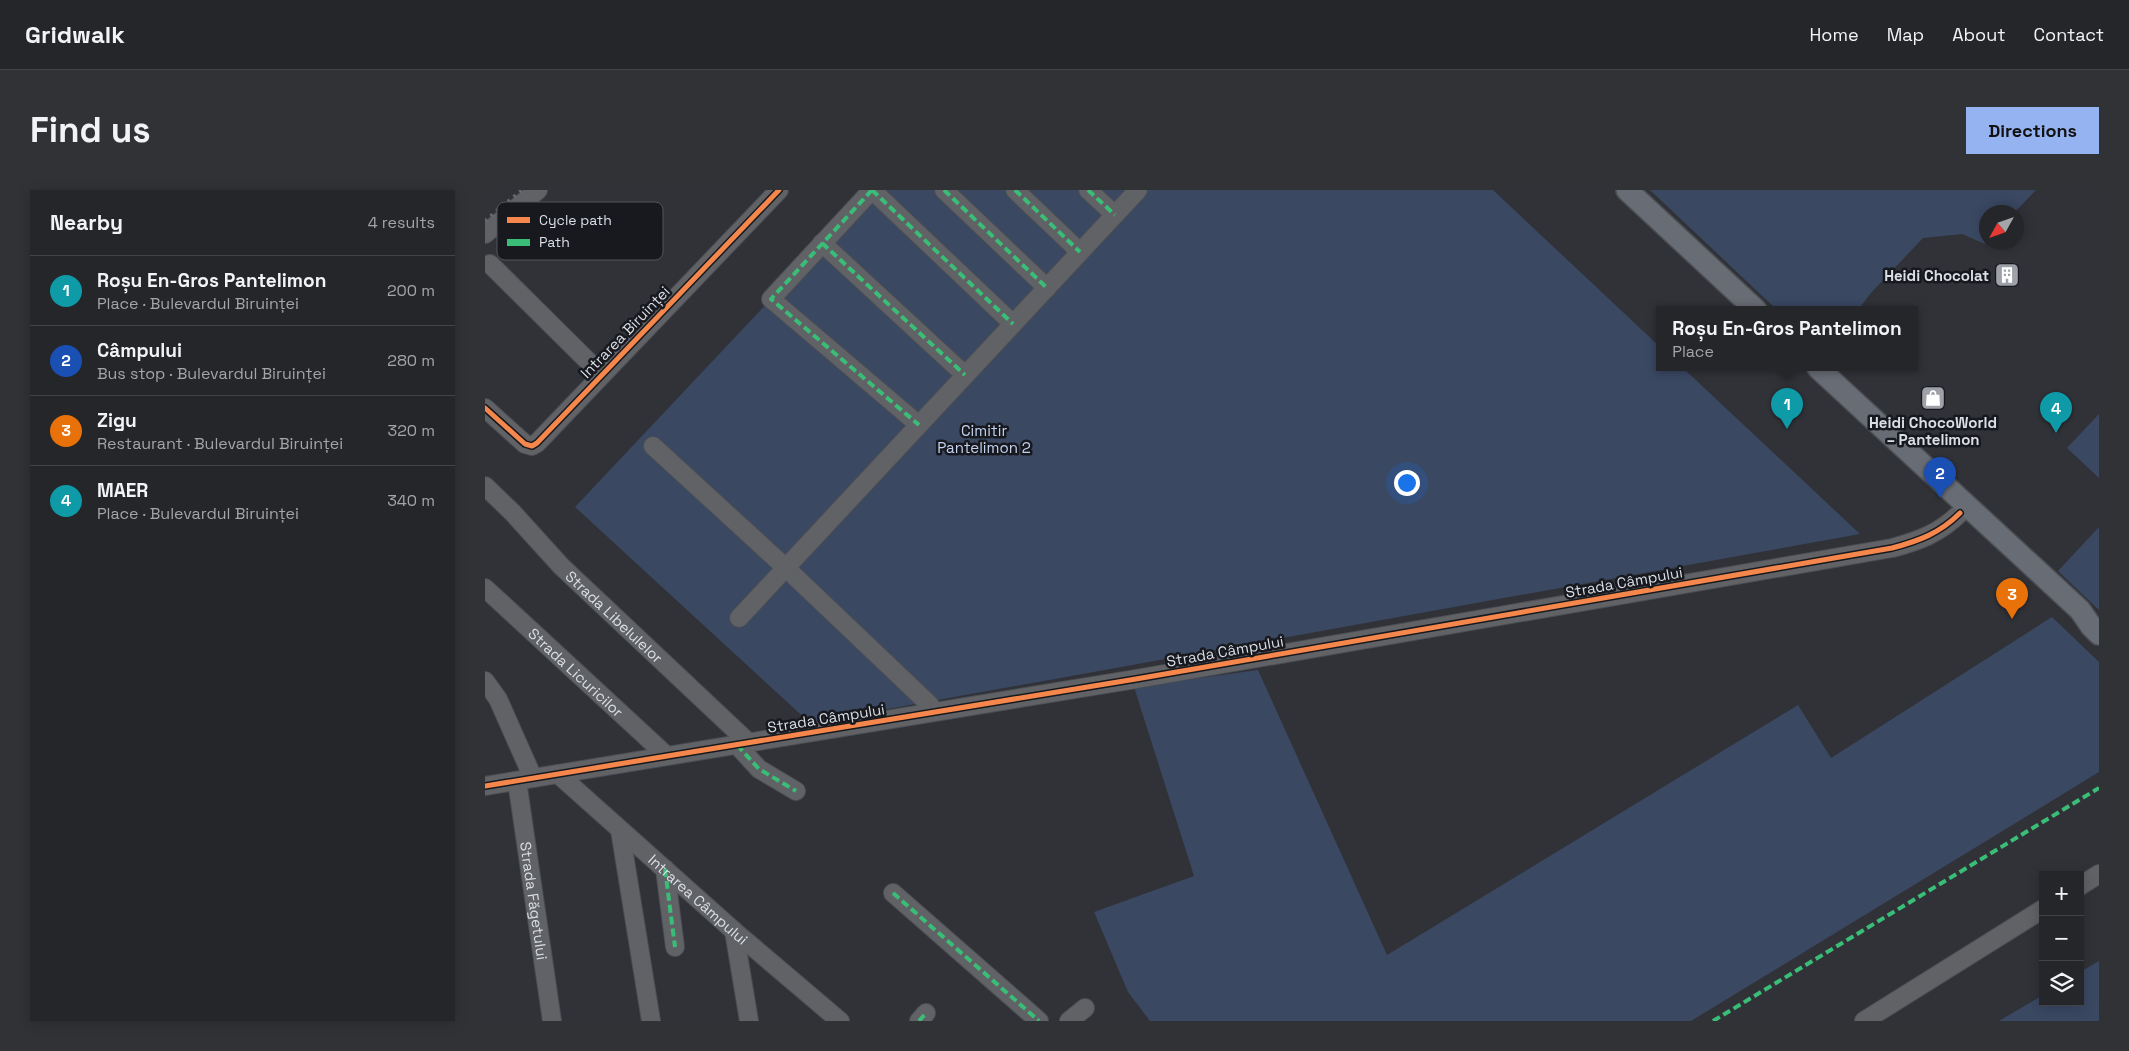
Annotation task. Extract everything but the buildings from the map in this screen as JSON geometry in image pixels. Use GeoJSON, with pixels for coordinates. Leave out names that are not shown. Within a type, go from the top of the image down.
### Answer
{"type":"FeatureCollection","features":[{"type":"Feature","properties":{"kind":"main road"},"geometry":{"type":"LineString","coordinates":[[1614,190],[1739,306]]}},
{"type":"Feature","properties":{"kind":"main road"},"geometry":{"type":"LineString","coordinates":[[1627,190],[1752,306]]}},
{"type":"Feature","properties":{"kind":"main road"},"geometry":{"type":"LineString","coordinates":[[1807,371],[2074,617],[2095,630]]}},
{"type":"Feature","properties":{"kind":"main road"},"geometry":{"type":"LineString","coordinates":[[1821,371],[2081,610],[2095,630]]}},
{"type":"Feature","properties":{"kind":"street"},"geometry":{"type":"LineString","coordinates":[[524,202],[538,190]]}},
{"type":"Feature","properties":{"kind":"street","name":"Intrarea Biruinței"},"geometry":{"type":"LineString","coordinates":[[485,408],[525,444],[533,446],[779,190]]}},
{"type":"Feature","properties":{"kind":"street"},"geometry":{"type":"LineString","coordinates":[[919,425],[771,299],[872,190],[1013,324]]}},
{"type":"Feature","properties":{"kind":"street"},"geometry":{"type":"LineString","coordinates":[[943,190],[1047,288]]}},
{"type":"Feature","properties":{"kind":"street"},"geometry":{"type":"LineString","coordinates":[[1015,190],[1080,252]]}},
{"type":"Feature","properties":{"kind":"street"},"geometry":{"type":"LineString","coordinates":[[1087,190],[1115,215]]}},
{"type":"Feature","properties":{"kind":"street"},"geometry":{"type":"LineString","coordinates":[[739,618],[1138,190]]}},
{"type":"Feature","properties":{"kind":"street"},"geometry":{"type":"LineString","coordinates":[[485,234],[497,224]]}},
{"type":"Feature","properties":{"kind":"street"},"geometry":{"type":"LineString","coordinates":[[822,244],[965,375]]}},
{"type":"Feature","properties":{"kind":"street"},"geometry":{"type":"LineString","coordinates":[[490,264],[601,374]]}},
{"type":"Feature","properties":{"kind":"street"},"geometry":{"type":"LineString","coordinates":[[653,446],[786,568],[930,705]]}},
{"type":"Feature","properties":{"kind":"street","name":"Strada Libelulelor"},"geometry":{"type":"LineString","coordinates":[[485,486],[513,513],[561,566],[743,744],[759,769],[796,791]]}},
{"type":"Feature","properties":{"kind":"street","name":"Strada Câmpului"},"geometry":{"type":"LineString","coordinates":[[485,786],[1146,678],[1892,548],[1931,535],[1951,522],[1960,513]]}},
{"type":"Feature","properties":{"kind":"street","name":"Strada Licuricilor"},"geometry":{"type":"LineString","coordinates":[[485,588],[667,756]]}},
{"type":"Feature","properties":{"kind":"street","name":"Strada Făgetului"},"geometry":{"type":"LineString","coordinates":[[485,680],[498,699],[525,779],[553,1021]]}},
{"type":"Feature","properties":{"kind":"street","name":"Intrarea Câmpului"},"geometry":{"type":"LineString","coordinates":[[558,774],[734,931],[840,1021]]}},
{"type":"Feature","properties":{"kind":"street"},"geometry":{"type":"LineString","coordinates":[[621,830],[651,1021]]}},
{"type":"Feature","properties":{"kind":"street"},"geometry":{"type":"LineString","coordinates":[[665,869],[675,947]]}},
{"type":"Feature","properties":{"kind":"street"},"geometry":{"type":"LineString","coordinates":[[2084,883],[2099,874]]}},
{"type":"Feature","properties":{"kind":"street"},"geometry":{"type":"LineString","coordinates":[[893,893],[1039,1021]]}},
{"type":"Feature","properties":{"kind":"street"},"geometry":{"type":"LineString","coordinates":[[1864,1021],[2039,912]]}},
{"type":"Feature","properties":{"kind":"street"},"geometry":{"type":"LineString","coordinates":[[734,931],[749,1021]]}},
{"type":"Feature","properties":{"kind":"street"},"geometry":{"type":"LineString","coordinates":[[1069,1021],[1085,1008]]}},
{"type":"Feature","properties":{"kind":"green space","name":"Cimitir Pantelimon 2"},"geometry":{"type":"Polygon","coordinates":[[[874,190],[1493,190],[1656,343],[1656,371],[1686,371],[1860,534],[810,723],[575,507],[874,190]]]}},
{"type":"Feature","properties":{"kind":"green space"},"geometry":{"type":"Polygon","coordinates":[[[1650,190],[2036,190],[2022,205],[1979,205],[1979,241],[1962,234],[1923,238],[1861,306],[1773,306],[1650,190]]]}},
{"type":"Feature","properties":{"kind":"green space"},"geometry":{"type":"Polygon","coordinates":[[[2099,414],[2099,478],[2067,448],[2099,414]]]}},
{"type":"Feature","properties":{"kind":"green space"},"geometry":{"type":"Polygon","coordinates":[[[2099,527],[2099,610],[2058,571],[2099,527]]]}},
{"type":"Feature","properties":{"kind":"green space"},"geometry":{"type":"Polygon","coordinates":[[[2052,617],[2099,662],[2099,772],[1691,1021],[1150,1021],[1128,992],[1094,912],[1194,876],[1134,687],[1258,670],[1387,955],[1798,705],[1831,758],[2052,617]]]}},
{"type":"Feature","properties":{"kind":"green space"},"geometry":{"type":"Polygon","coordinates":[[[2099,961],[2099,1021],[1999,1021],[2039,997],[2039,1006],[2084,1006],[2084,970],[2099,961]]]}},
{"type":"Feature","properties":{"kind":"railway"},"geometry":{"type":"LineString","coordinates":[[508,202],[522,190]]}},
{"type":"Feature","properties":{"kind":"railway"},"geometry":{"type":"LineString","coordinates":[[485,221],[497,211]]}},
{"type":"Feature","properties":{"kind":"marked path"},"geometry":{"type":"LineString","coordinates":[[872,190],[771,299],[919,425]]}},
{"type":"Feature","properties":{"kind":"marked path"},"geometry":{"type":"LineString","coordinates":[[872,190],[1013,324]]}},
{"type":"Feature","properties":{"kind":"marked path"},"geometry":{"type":"LineString","coordinates":[[944,190],[1047,288]]}},
{"type":"Feature","properties":{"kind":"marked path"},"geometry":{"type":"LineString","coordinates":[[1015,190],[1080,252]]}},
{"type":"Feature","properties":{"kind":"marked path"},"geometry":{"type":"LineString","coordinates":[[1088,190],[1115,215]]}},
{"type":"Feature","properties":{"kind":"marked path"},"geometry":{"type":"LineString","coordinates":[[822,243],[965,375]]}},
{"type":"Feature","properties":{"kind":"marked path"},"geometry":{"type":"LineString","coordinates":[[737,745],[759,769],[796,791]]}},
{"type":"Feature","properties":{"kind":"marked path"},"geometry":{"type":"LineString","coordinates":[[1713,1021],[2099,788]]}},
{"type":"Feature","properties":{"kind":"marked path"},"geometry":{"type":"LineString","coordinates":[[665,869],[675,947]]}},
{"type":"Feature","properties":{"kind":"marked path"},"geometry":{"type":"LineString","coordinates":[[893,893],[1039,1021]]}},
{"type":"Feature","properties":{"kind":"marked path"},"geometry":{"type":"LineString","coordinates":[[919,1021],[926,1013]]}},
{"type":"Feature","properties":{"kind":"cycle path"},"geometry":{"type":"LineString","coordinates":[[485,408],[525,444],[532,446],[537,443],[779,190]]}},
{"type":"Feature","properties":{"kind":"cycle path"},"geometry":{"type":"LineString","coordinates":[[485,786],[1136,679],[1892,548],[1937,531],[1960,513]]}},
{"type":"Feature","properties":{"kind":"place","name":"Heidi Chocolat"},"geometry":{"type":"Point","coordinates":[2007,275]}},
{"type":"Feature","properties":{"kind":"place","name":"Heidi ChocoWorld – Pantelimon"},"geometry":{"type":"Point","coordinates":[1933,398]}},
{"type":"Feature","properties":{"kind":"place","name":"Roșu En-Gros Pantelimon"},"geometry":{"type":"Point","coordinates":[1787,429]}},
{"type":"Feature","properties":{"kind":"place","name":"MAER"},"geometry":{"type":"Point","coordinates":[2056,433]}},
{"type":"Feature","properties":{"kind":"place","name":"Câmpului"},"geometry":{"type":"Point","coordinates":[1940,498]}},
{"type":"Feature","properties":{"kind":"place","name":"Zigu"},"geometry":{"type":"Point","coordinates":[2012,619]}}]}
